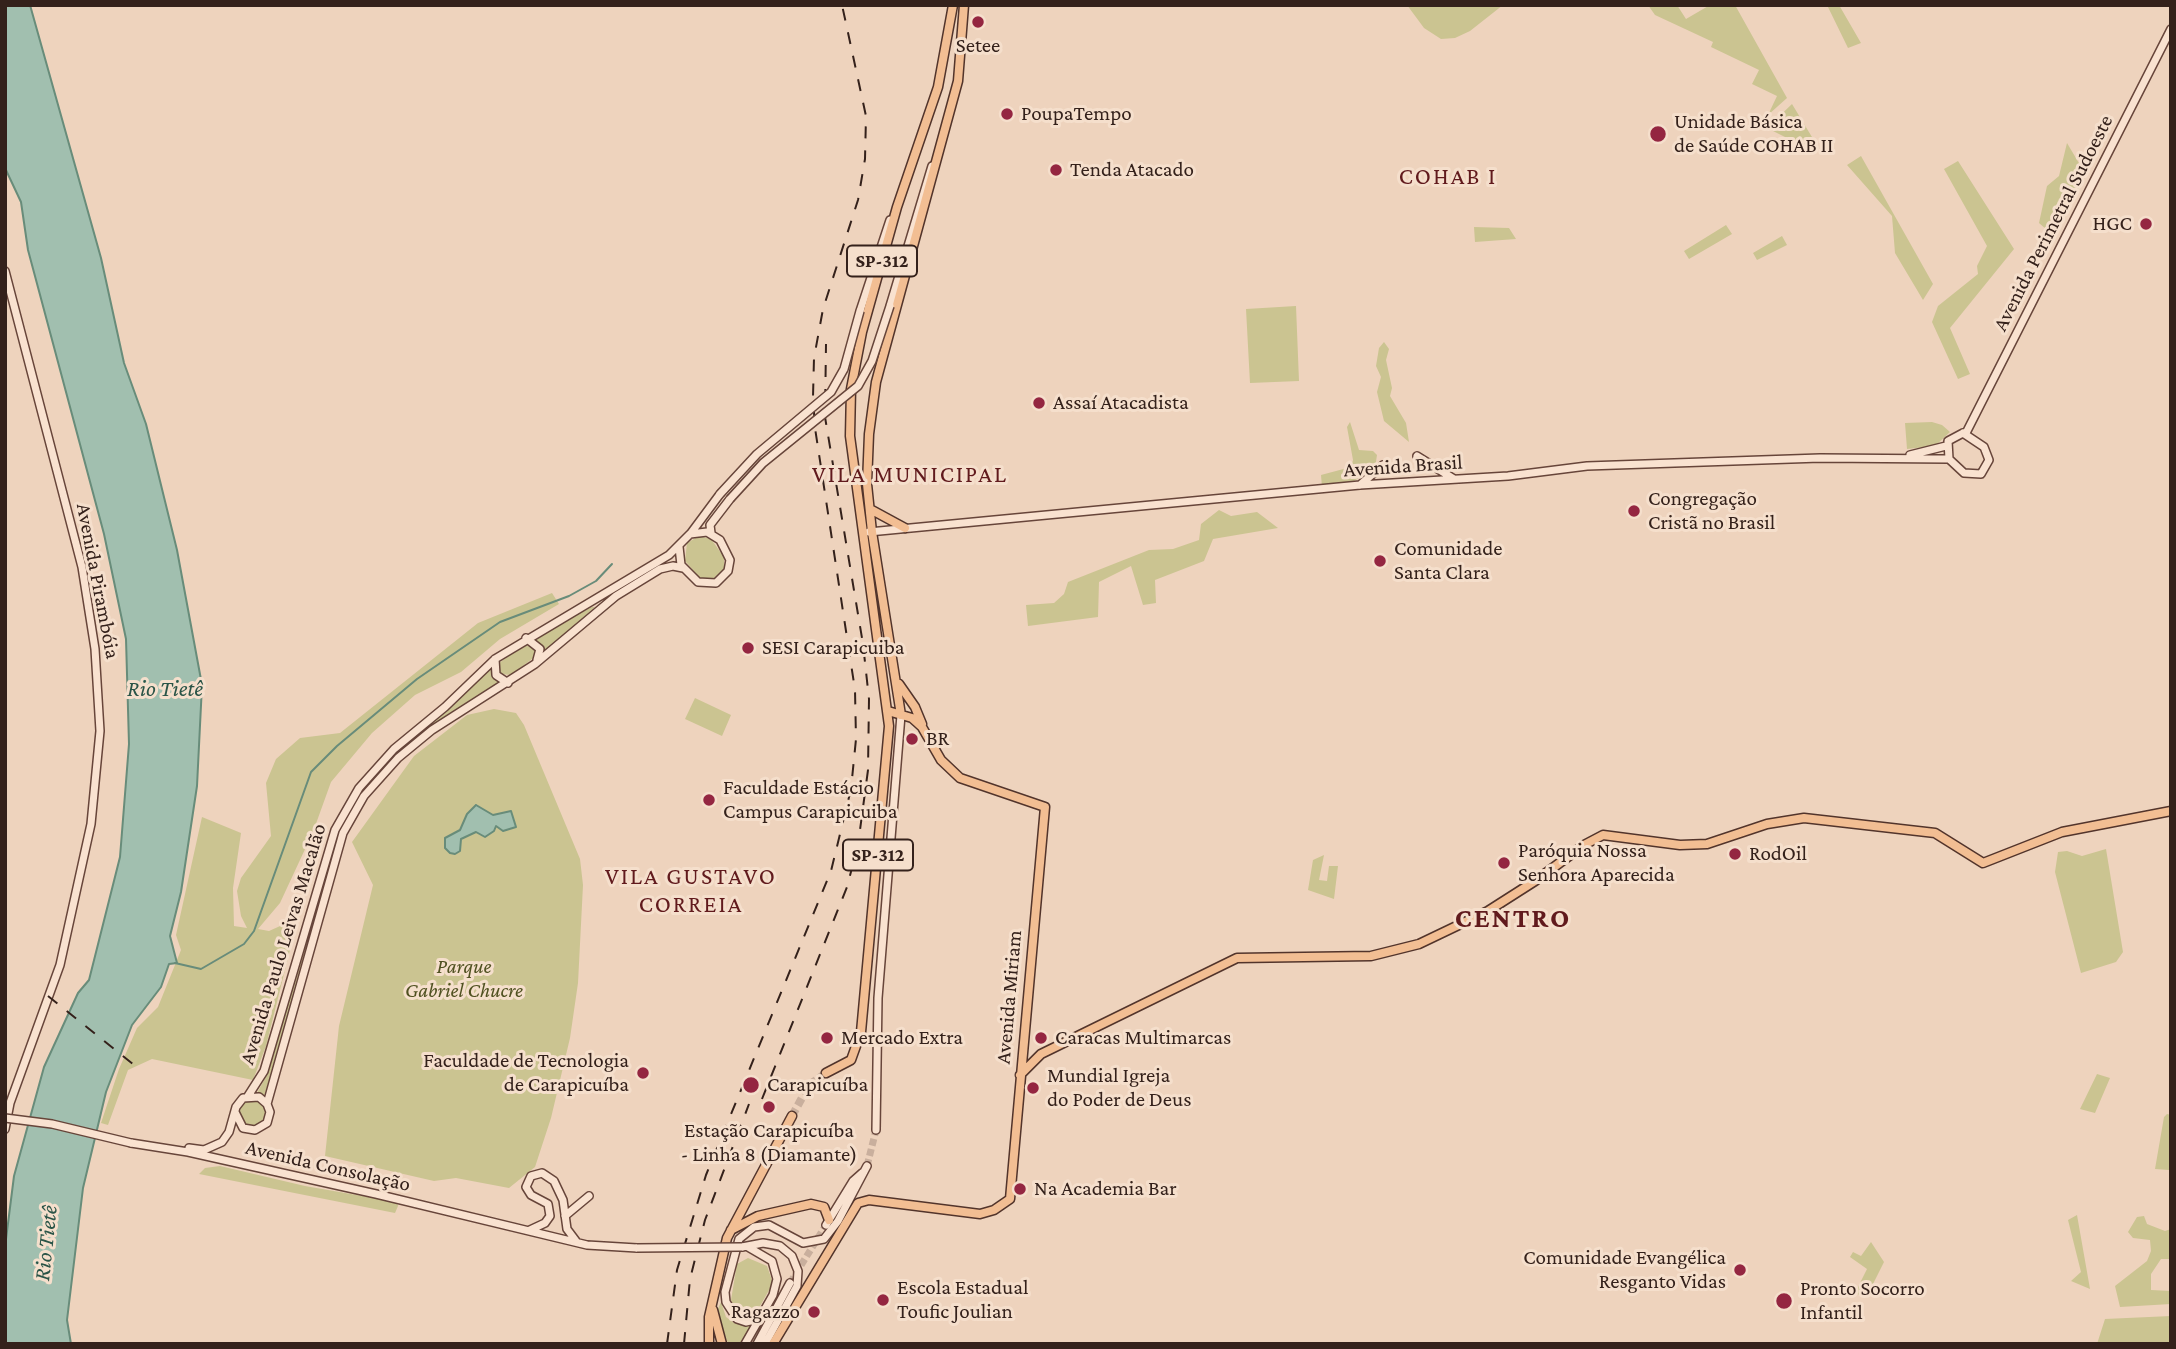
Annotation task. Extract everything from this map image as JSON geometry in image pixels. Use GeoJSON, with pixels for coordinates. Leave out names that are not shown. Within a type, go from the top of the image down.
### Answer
{"type":"FeatureCollection","features":[{"type":"Feature","properties":{"kind":"main road","name":"SP-312"},"geometry":{"type":"LineString","coordinates":[[826,1073],[847,1064],[855,1055],[861,1032],[888,711],[850,436],[851,389],[862,332],[897,207],[938,87],[953,5]]}},
{"type":"Feature","properties":{"kind":"main road","name":"SP-312"},"geometry":{"type":"LineString","coordinates":[[876,1130],[878,998],[901,715],[898,682],[872,532],[868,454],[874,390],[958,81],[964,5]]}},
{"type":"Feature","properties":{"kind":"main road","name":"Avenida Perimetral Sudoeste"},"geometry":{"type":"LineString","coordinates":[[1966,433],[2171,29]]}},
{"type":"Feature","properties":{"kind":"main road"},"geometry":{"type":"LineString","coordinates":[[679,547],[683,568],[692,579],[703,584],[716,583],[725,575],[730,566],[729,555],[711,533],[710,525],[763,463],[858,386],[872,361],[922,191],[940,146]]}},
{"type":"Feature","properties":{"kind":"main road","name":"Avenida Paulo Leivas Macalão"},"geometry":{"type":"LineString","coordinates":[[248,1096],[264,1072],[322,871],[344,810],[381,762],[495,659],[526,638],[575,613],[679,547],[720,494],[757,454],[831,392],[844,369],[882,241],[897,207]]}},
{"type":"Feature","properties":{"kind":"main road","name":"Avenida Pirambóia"},"geometry":{"type":"LineString","coordinates":[[5,271],[82,567],[95,649],[100,732],[92,824],[60,965],[7,1110],[5,1129]]}},
{"type":"Feature","properties":{"kind":"main road"},"geometry":{"type":"LineString","coordinates":[[1899,458],[1946,446],[1957,434],[1966,433],[1984,447],[1989,460],[1984,470],[1976,475],[1964,473],[1949,459],[1946,446]]}},
{"type":"Feature","properties":{"kind":"main road"},"geometry":{"type":"LineString","coordinates":[[1417,456],[1454,480]]}},
{"type":"Feature","properties":{"kind":"main road","name":"Avenida Brasil"},"geometry":{"type":"LineString","coordinates":[[862,532],[1587,466],[1949,459]]}},
{"type":"Feature","properties":{"kind":"main road"},"geometry":{"type":"LineString","coordinates":[[1360,485],[1383,465]]}},
{"type":"Feature","properties":{"kind":"main road"},"geometry":{"type":"LineString","coordinates":[[870,509],[890,523],[905,528]]}},
{"type":"Feature","properties":{"kind":"main road"},"geometry":{"type":"LineString","coordinates":[[690,534],[699,531],[711,533]]}},
{"type":"Feature","properties":{"kind":"main road","name":"Avenida Paulo Leivas Macalão"},"geometry":{"type":"LineString","coordinates":[[267,1104],[343,833],[356,807],[389,767],[432,730],[535,664],[600,607],[660,569],[673,566],[683,568]]}},
{"type":"Feature","properties":{"kind":"main road"},"geometry":{"type":"LineString","coordinates":[[526,638],[540,649],[535,664]]}},
{"type":"Feature","properties":{"kind":"main road"},"geometry":{"type":"LineString","coordinates":[[495,659],[496,675],[508,682]]}},
{"type":"Feature","properties":{"kind":"main road"},"geometry":{"type":"LineString","coordinates":[[898,682],[915,707],[922,727]]}},
{"type":"Feature","properties":{"kind":"main road"},"geometry":{"type":"LineString","coordinates":[[888,711],[922,727]]}},
{"type":"Feature","properties":{"kind":"main road","name":"Avenida Miriam"},"geometry":{"type":"LineString","coordinates":[[853,1207],[869,1200],[980,1214],[1006,1204],[1011,1190],[1045,807],[960,778],[941,760],[922,727]]}},
{"type":"Feature","properties":{"kind":"main road"},"geometry":{"type":"LineString","coordinates":[[1020,1075],[1027,1064],[1041,1054],[1237,958],[1371,956],[1419,944],[1488,911],[1584,845],[1603,835],[1680,845],[1707,844],[1767,824],[1804,818],[1935,833],[1983,863],[2062,832],[2171,811]]}},
{"type":"Feature","properties":{"kind":"main road"},"geometry":{"type":"LineString","coordinates":[[1023,1041],[1028,1050],[1041,1054]]}},
{"type":"Feature","properties":{"kind":"main road"},"geometry":{"type":"LineString","coordinates":[[175,1150],[182,1147],[204,1150],[218,1144],[229,1132],[235,1112],[239,1102],[248,1096],[259,1097],[267,1104],[270,1112],[267,1123],[255,1130],[243,1128],[235,1112]]}},
{"type":"Feature","properties":{"kind":"main road","name":"Avenida Consolação"},"geometry":{"type":"LineString","coordinates":[[7,1110],[52,1125],[516,1226],[587,1245],[637,1248],[744,1247],[763,1243],[780,1246],[792,1256],[798,1270],[797,1286],[765,1344]]}},
{"type":"Feature","properties":{"kind":"main road"},"geometry":{"type":"LineString","coordinates":[[709,1344],[712,1303],[729,1234],[792,1116]]}},
{"type":"Feature","properties":{"kind":"main road"},"geometry":{"type":"LineString","coordinates":[[759,1319],[737,1319],[726,1302],[725,1292],[739,1239],[754,1227],[769,1225],[801,1242],[814,1243],[827,1237],[831,1222],[867,1168]]}},
{"type":"Feature","properties":{"kind":"main road"},"geometry":{"type":"LineString","coordinates":[[530,1230],[545,1223],[550,1210],[548,1204],[527,1192],[527,1183],[533,1175],[542,1173],[554,1181],[569,1234],[587,1245]]}},
{"type":"Feature","properties":{"kind":"main road"},"geometry":{"type":"LineString","coordinates":[[565,1216],[589,1196]]}},
{"type":"Feature","properties":{"kind":"main road"},"geometry":{"type":"LineString","coordinates":[[729,1234],[758,1216],[811,1204],[824,1207],[831,1222]]}},
{"type":"Feature","properties":{"kind":"main road"},"geometry":{"type":"LineString","coordinates":[[831,1222],[853,1207]]}},
{"type":"Feature","properties":{"kind":"main road"},"geometry":{"type":"LineString","coordinates":[[773,1344],[853,1207]]}},
{"type":"Feature","properties":{"kind":"main road"},"geometry":{"type":"LineString","coordinates":[[744,1247],[769,1258],[776,1269],[775,1288],[745,1344]]}},
{"type":"Feature","properties":{"kind":"main road"},"geometry":{"type":"LineString","coordinates":[[757,1344],[790,1283]]}},
{"type":"Feature","properties":{"kind":"main road"},"geometry":{"type":"LineString","coordinates":[[712,1303],[722,1344]]}},
{"type":"Feature","properties":{"kind":"green space"},"geometry":{"type":"Polygon","coordinates":[[[1407,5],[1503,5],[1470,31],[1455,38],[1441,39],[1424,28],[1407,5]]]}},
{"type":"Feature","properties":{"kind":"green space"},"geometry":{"type":"Polygon","coordinates":[[[1648,5],[1677,5],[1686,19],[1710,5],[1735,5],[1787,98],[1768,115],[1777,96],[1752,84],[1759,70],[1711,47],[1713,42],[1655,15],[1648,5]]]}},
{"type":"Feature","properties":{"kind":"green space"},"geometry":{"type":"Polygon","coordinates":[[[1827,5],[1839,5],[1861,43],[1848,48],[1827,5]]]}},
{"type":"Feature","properties":{"kind":"green space"},"geometry":{"type":"Polygon","coordinates":[[[1792,104],[1818,147],[1793,141],[1767,128],[1792,104]]]}},
{"type":"Feature","properties":{"kind":"green space"},"geometry":{"type":"Polygon","coordinates":[[[2067,143],[2086,175],[2055,237],[2039,223],[2047,186],[2059,176],[2067,143]]]}},
{"type":"Feature","properties":{"kind":"green space"},"geometry":{"type":"Polygon","coordinates":[[[1861,156],[1933,284],[1923,300],[1895,253],[1892,216],[1847,165],[1861,156]]]}},
{"type":"Feature","properties":{"kind":"green space"},"geometry":{"type":"Polygon","coordinates":[[[1958,161],[2014,249],[1950,328],[1970,374],[1958,379],[1932,322],[1938,306],[1978,274],[1977,266],[1987,246],[1944,169],[1958,161]]]}},
{"type":"Feature","properties":{"kind":"green space"},"geometry":{"type":"Polygon","coordinates":[[[1726,225],[1732,234],[1689,259],[1684,251],[1726,225]]]}},
{"type":"Feature","properties":{"kind":"green space"},"geometry":{"type":"Polygon","coordinates":[[[1474,227],[1509,228],[1516,239],[1475,242],[1474,227]]]}},
{"type":"Feature","properties":{"kind":"green space"},"geometry":{"type":"Polygon","coordinates":[[[1782,236],[1787,245],[1757,260],[1753,253],[1782,236]]]}},
{"type":"Feature","properties":{"kind":"green space"},"geometry":{"type":"Polygon","coordinates":[[[1296,306],[1299,381],[1250,383],[1246,309],[1296,306]]]}},
{"type":"Feature","properties":{"kind":"green space"},"geometry":{"type":"Polygon","coordinates":[[[1384,342],[1389,349],[1386,360],[1392,388],[1390,396],[1406,423],[1409,442],[1384,421],[1377,392],[1381,377],[1376,366],[1379,348],[1384,342]]]}},
{"type":"Feature","properties":{"kind":"green space"},"geometry":{"type":"Polygon","coordinates":[[[1350,422],[1359,450],[1373,451],[1377,455],[1375,468],[1349,484],[1322,487],[1321,475],[1351,467],[1353,460],[1347,427],[1350,422]]]}},
{"type":"Feature","properties":{"kind":"green space"},"geometry":{"type":"Polygon","coordinates":[[[1932,422],[1942,425],[1950,432],[1935,446],[1907,449],[1905,423],[1932,422]]]}},
{"type":"Feature","properties":{"kind":"green space"},"geometry":{"type":"Polygon","coordinates":[[[1219,510],[1231,516],[1257,512],[1278,528],[1213,539],[1204,561],[1155,580],[1156,603],[1143,605],[1131,566],[1099,582],[1098,617],[1028,626],[1026,605],[1054,603],[1064,594],[1068,582],[1149,550],[1173,549],[1199,540],[1201,524],[1219,510]]]}},
{"type":"Feature","properties":{"kind":"green space"},"geometry":{"type":"Polygon","coordinates":[[[699,536],[711,539],[724,557],[724,569],[714,578],[700,578],[685,561],[687,543],[699,536]]]}},
{"type":"Feature","properties":{"kind":"green space"},"geometry":{"type":"Polygon","coordinates":[[[552,593],[559,604],[500,639],[461,672],[415,695],[372,733],[331,782],[313,832],[280,903],[258,929],[269,931],[298,918],[266,1046],[253,1080],[152,1059],[128,1070],[108,1125],[101,1123],[119,1069],[137,1028],[158,1007],[181,950],[176,935],[202,817],[241,833],[233,888],[234,926],[247,928],[241,916],[237,891],[241,878],[271,836],[266,783],[276,759],[300,738],[340,733],[478,623],[552,593]]]}},
{"type":"Feature","properties":{"kind":"green space"},"geometry":{"type":"Polygon","coordinates":[[[592,607],[595,607],[545,652],[533,637],[592,607]]]}},
{"type":"Feature","properties":{"kind":"green space"},"geometry":{"type":"Polygon","coordinates":[[[524,645],[537,649],[536,656],[511,675],[500,674],[499,663],[524,645]]]}},
{"type":"Feature","properties":{"kind":"green space"},"geometry":{"type":"Polygon","coordinates":[[[490,669],[501,684],[442,719],[397,756],[371,783],[348,816],[264,1096],[257,1093],[267,1075],[345,816],[379,769],[452,707],[490,669]]]}},
{"type":"Feature","properties":{"kind":"green space"},"geometry":{"type":"Polygon","coordinates":[[[695,698],[731,715],[722,736],[685,719],[695,698]]]}},
{"type":"Feature","properties":{"kind":"green space","name":"Parque Gabriel Chucre"},"geometry":{"type":"Polygon","coordinates":[[[494,709],[516,713],[524,725],[580,859],[583,885],[578,983],[570,1038],[551,1118],[535,1167],[509,1188],[456,1178],[434,1181],[325,1156],[339,1026],[373,885],[352,842],[414,756],[467,715],[494,709]]]}},
{"type":"Feature","properties":{"kind":"green space"},"geometry":{"type":"Polygon","coordinates":[[[2106,849],[2123,952],[2116,962],[2081,973],[2055,872],[2058,852],[2067,851],[2082,856],[2106,849]]]}},
{"type":"Feature","properties":{"kind":"green space"},"geometry":{"type":"Polygon","coordinates":[[[1324,855],[1319,880],[1327,881],[1329,866],[1338,866],[1334,899],[1308,890],[1313,860],[1324,855]]]}},
{"type":"Feature","properties":{"kind":"green space"},"geometry":{"type":"Polygon","coordinates":[[[2097,1074],[2110,1078],[2095,1113],[2080,1109],[2097,1074]]]}},
{"type":"Feature","properties":{"kind":"green space"},"geometry":{"type":"Polygon","coordinates":[[[252,1100],[261,1104],[265,1113],[261,1122],[252,1126],[243,1122],[239,1113],[243,1104],[252,1100]]]}},
{"type":"Feature","properties":{"kind":"green space"},"geometry":{"type":"Polygon","coordinates":[[[2171,1115],[2169,1170],[2155,1169],[2164,1117],[2171,1115]]]}},
{"type":"Feature","properties":{"kind":"green space"},"geometry":{"type":"Polygon","coordinates":[[[220,1166],[305,1186],[397,1202],[398,1206],[395,1213],[199,1174],[205,1168],[220,1166]]]}},
{"type":"Feature","properties":{"kind":"green space"},"geometry":{"type":"Polygon","coordinates":[[[2077,1215],[2090,1289],[2071,1281],[2081,1272],[2068,1220],[2077,1215]]]}},
{"type":"Feature","properties":{"kind":"green space"},"geometry":{"type":"Polygon","coordinates":[[[2144,1216],[2147,1224],[2165,1231],[2171,1229],[2171,1259],[2161,1259],[2151,1274],[2151,1290],[2171,1291],[2171,1304],[2120,1307],[2115,1286],[2147,1261],[2151,1251],[2150,1240],[2133,1238],[2128,1232],[2137,1217],[2144,1216]]]}},
{"type":"Feature","properties":{"kind":"green space"},"geometry":{"type":"Polygon","coordinates":[[[1871,1242],[1884,1262],[1866,1298],[1855,1293],[1867,1269],[1850,1257],[1853,1252],[1861,1256],[1871,1242]]]}},
{"type":"Feature","properties":{"kind":"green space"},"geometry":{"type":"Polygon","coordinates":[[[748,1258],[767,1266],[773,1283],[755,1315],[746,1317],[739,1316],[731,1300],[737,1264],[748,1258]]]}},
{"type":"Feature","properties":{"kind":"green space"},"geometry":{"type":"Polygon","coordinates":[[[721,1302],[726,1317],[734,1323],[750,1326],[743,1344],[730,1344],[727,1341],[717,1311],[721,1302]]]}},
{"type":"Feature","properties":{"kind":"green space"},"geometry":{"type":"Polygon","coordinates":[[[2171,1316],[2171,1344],[2097,1344],[2105,1319],[2171,1316]]]}},
{"type":"Feature","properties":{"kind":"water","name":"Rio Tietê"},"geometry":{"type":"Polygon","coordinates":[[[5,5],[30,5],[101,258],[124,363],[146,424],[177,550],[202,685],[197,786],[181,892],[170,936],[177,963],[169,964],[161,987],[132,1025],[106,1092],[83,1188],[67,1320],[71,1344],[5,1344],[5,1247],[14,1176],[44,1067],[78,993],[89,980],[120,857],[129,744],[126,639],[104,534],[28,250],[21,202],[5,168],[5,5]]]}},
{"type":"Feature","properties":{"kind":"water"},"geometry":{"type":"Polygon","coordinates":[[[476,805],[493,815],[511,811],[516,827],[503,831],[496,826],[494,831],[485,837],[476,832],[461,839],[460,851],[450,853],[445,848],[445,838],[460,830],[467,814],[476,805]]]}},
{"type":"Feature","properties":{"kind":"waterway"},"geometry":{"type":"LineString","coordinates":[[175,963],[201,969],[244,944],[254,931],[311,772],[337,746],[417,679],[500,622],[569,596],[596,581],[612,564]]}},
{"type":"Feature","properties":{"kind":"tunnel"},"geometry":{"type":"LineString","coordinates":[[792,1116],[809,1085],[826,1073]]}},
{"type":"Feature","properties":{"kind":"tunnel"},"geometry":{"type":"LineString","coordinates":[[867,1166],[876,1130]]}},
{"type":"Feature","properties":{"kind":"tunnel"},"geometry":{"type":"LineString","coordinates":[[790,1283],[826,1225]]}},
{"type":"Feature","properties":{"kind":"railway"},"geometry":{"type":"LineString","coordinates":[[667,1344],[677,1270],[706,1175],[831,871],[851,789],[856,739],[855,690],[815,428],[813,397],[814,358],[823,309],[858,200],[865,159],[866,116],[842,5]]}},
{"type":"Feature","properties":{"kind":"railway"},"geometry":{"type":"LineString","coordinates":[[762,1099],[847,887],[858,845],[868,770],[869,699],[863,644],[825,417],[826,344]]}},
{"type":"Feature","properties":{"kind":"railway"},"geometry":{"type":"LineString","coordinates":[[48,996],[134,1065]]}},
{"type":"Feature","properties":{"kind":"railway"},"geometry":{"type":"LineString","coordinates":[[684,1344],[690,1279],[705,1220],[749,1104]]}},
{"type":"Feature","properties":{"kind":"place","name":"Setee"},"geometry":{"type":"Point","coordinates":[978,22]}},
{"type":"Feature","properties":{"kind":"place","name":"PoupaTempo"},"geometry":{"type":"Point","coordinates":[1007,114]}},
{"type":"Feature","properties":{"kind":"place","name":"Unidade Básica de Saúde COHAB II"},"geometry":{"type":"Point","coordinates":[1658,134]}},
{"type":"Feature","properties":{"kind":"place","name":"Tenda Atacado"},"geometry":{"type":"Point","coordinates":[1056,170]}},
{"type":"Feature","properties":{"kind":"place","name":"HGC"},"geometry":{"type":"Point","coordinates":[2146,224]}},
{"type":"Feature","properties":{"kind":"place","name":"Assaí Atacadista"},"geometry":{"type":"Point","coordinates":[1039,403]}},
{"type":"Feature","properties":{"kind":"place","name":"Congregação Cristã no Brasil"},"geometry":{"type":"Point","coordinates":[1634,511]}},
{"type":"Feature","properties":{"kind":"place","name":"Comunidade Santa Clara"},"geometry":{"type":"Point","coordinates":[1380,561]}},
{"type":"Feature","properties":{"kind":"place","name":"SESI Carapicuiba"},"geometry":{"type":"Point","coordinates":[748,648]}},
{"type":"Feature","properties":{"kind":"place","name":"BR"},"geometry":{"type":"Point","coordinates":[912,739]}},
{"type":"Feature","properties":{"kind":"place","name":"Faculdade Estácio Campus Carapicuiba"},"geometry":{"type":"Point","coordinates":[709,800]}},
{"type":"Feature","properties":{"kind":"place","name":"RodOil"},"geometry":{"type":"Point","coordinates":[1735,854]}},
{"type":"Feature","properties":{"kind":"place","name":"Paróquia Nossa Senhora Aparecida"},"geometry":{"type":"Point","coordinates":[1504,863]}},
{"type":"Feature","properties":{"kind":"place","name":"Mercado Extra"},"geometry":{"type":"Point","coordinates":[827,1038]}},
{"type":"Feature","properties":{"kind":"place","name":"Caracas Multimarcas"},"geometry":{"type":"Point","coordinates":[1041,1038]}},
{"type":"Feature","properties":{"kind":"place","name":"Faculdade de Tecnologia de Carapicuíba"},"geometry":{"type":"Point","coordinates":[643,1073]}},
{"type":"Feature","properties":{"kind":"place","name":"Carapicuíba"},"geometry":{"type":"Point","coordinates":[751,1085]}},
{"type":"Feature","properties":{"kind":"place","name":"Mundial Igreja do Poder de Deus"},"geometry":{"type":"Point","coordinates":[1033,1088]}},
{"type":"Feature","properties":{"kind":"place","name":"Estação Carapicuíba - Linha 8 (Diamante)"},"geometry":{"type":"Point","coordinates":[769,1107]}},
{"type":"Feature","properties":{"kind":"place","name":"Na Academia Bar"},"geometry":{"type":"Point","coordinates":[1020,1189]}},
{"type":"Feature","properties":{"kind":"place","name":"Comunidade Evangélica Resganto Vidas"},"geometry":{"type":"Point","coordinates":[1740,1270]}},
{"type":"Feature","properties":{"kind":"place","name":"Escola Estadual Toufic Joulian"},"geometry":{"type":"Point","coordinates":[883,1300]}},
{"type":"Feature","properties":{"kind":"place","name":"Pronto Socorro Infantil"},"geometry":{"type":"Point","coordinates":[1784,1301]}},
{"type":"Feature","properties":{"kind":"place","name":"Ragazzo"},"geometry":{"type":"Point","coordinates":[814,1312]}},
{"type":"Feature","properties":{"kind":"district","name":"COHAB I"},"geometry":{"type":"Point","coordinates":[1448,177]}},
{"type":"Feature","properties":{"kind":"district","name":"VILA MUNICIPAL"},"geometry":{"type":"Point","coordinates":[910,475]}},
{"type":"Feature","properties":{"kind":"district","name":"VILA GUSTAVO CORREIA"},"geometry":{"type":"Point","coordinates":[691,891]}},
{"type":"Feature","properties":{"kind":"district","name":"CENTRO"},"geometry":{"type":"Point","coordinates":[1513,918]}}]}
